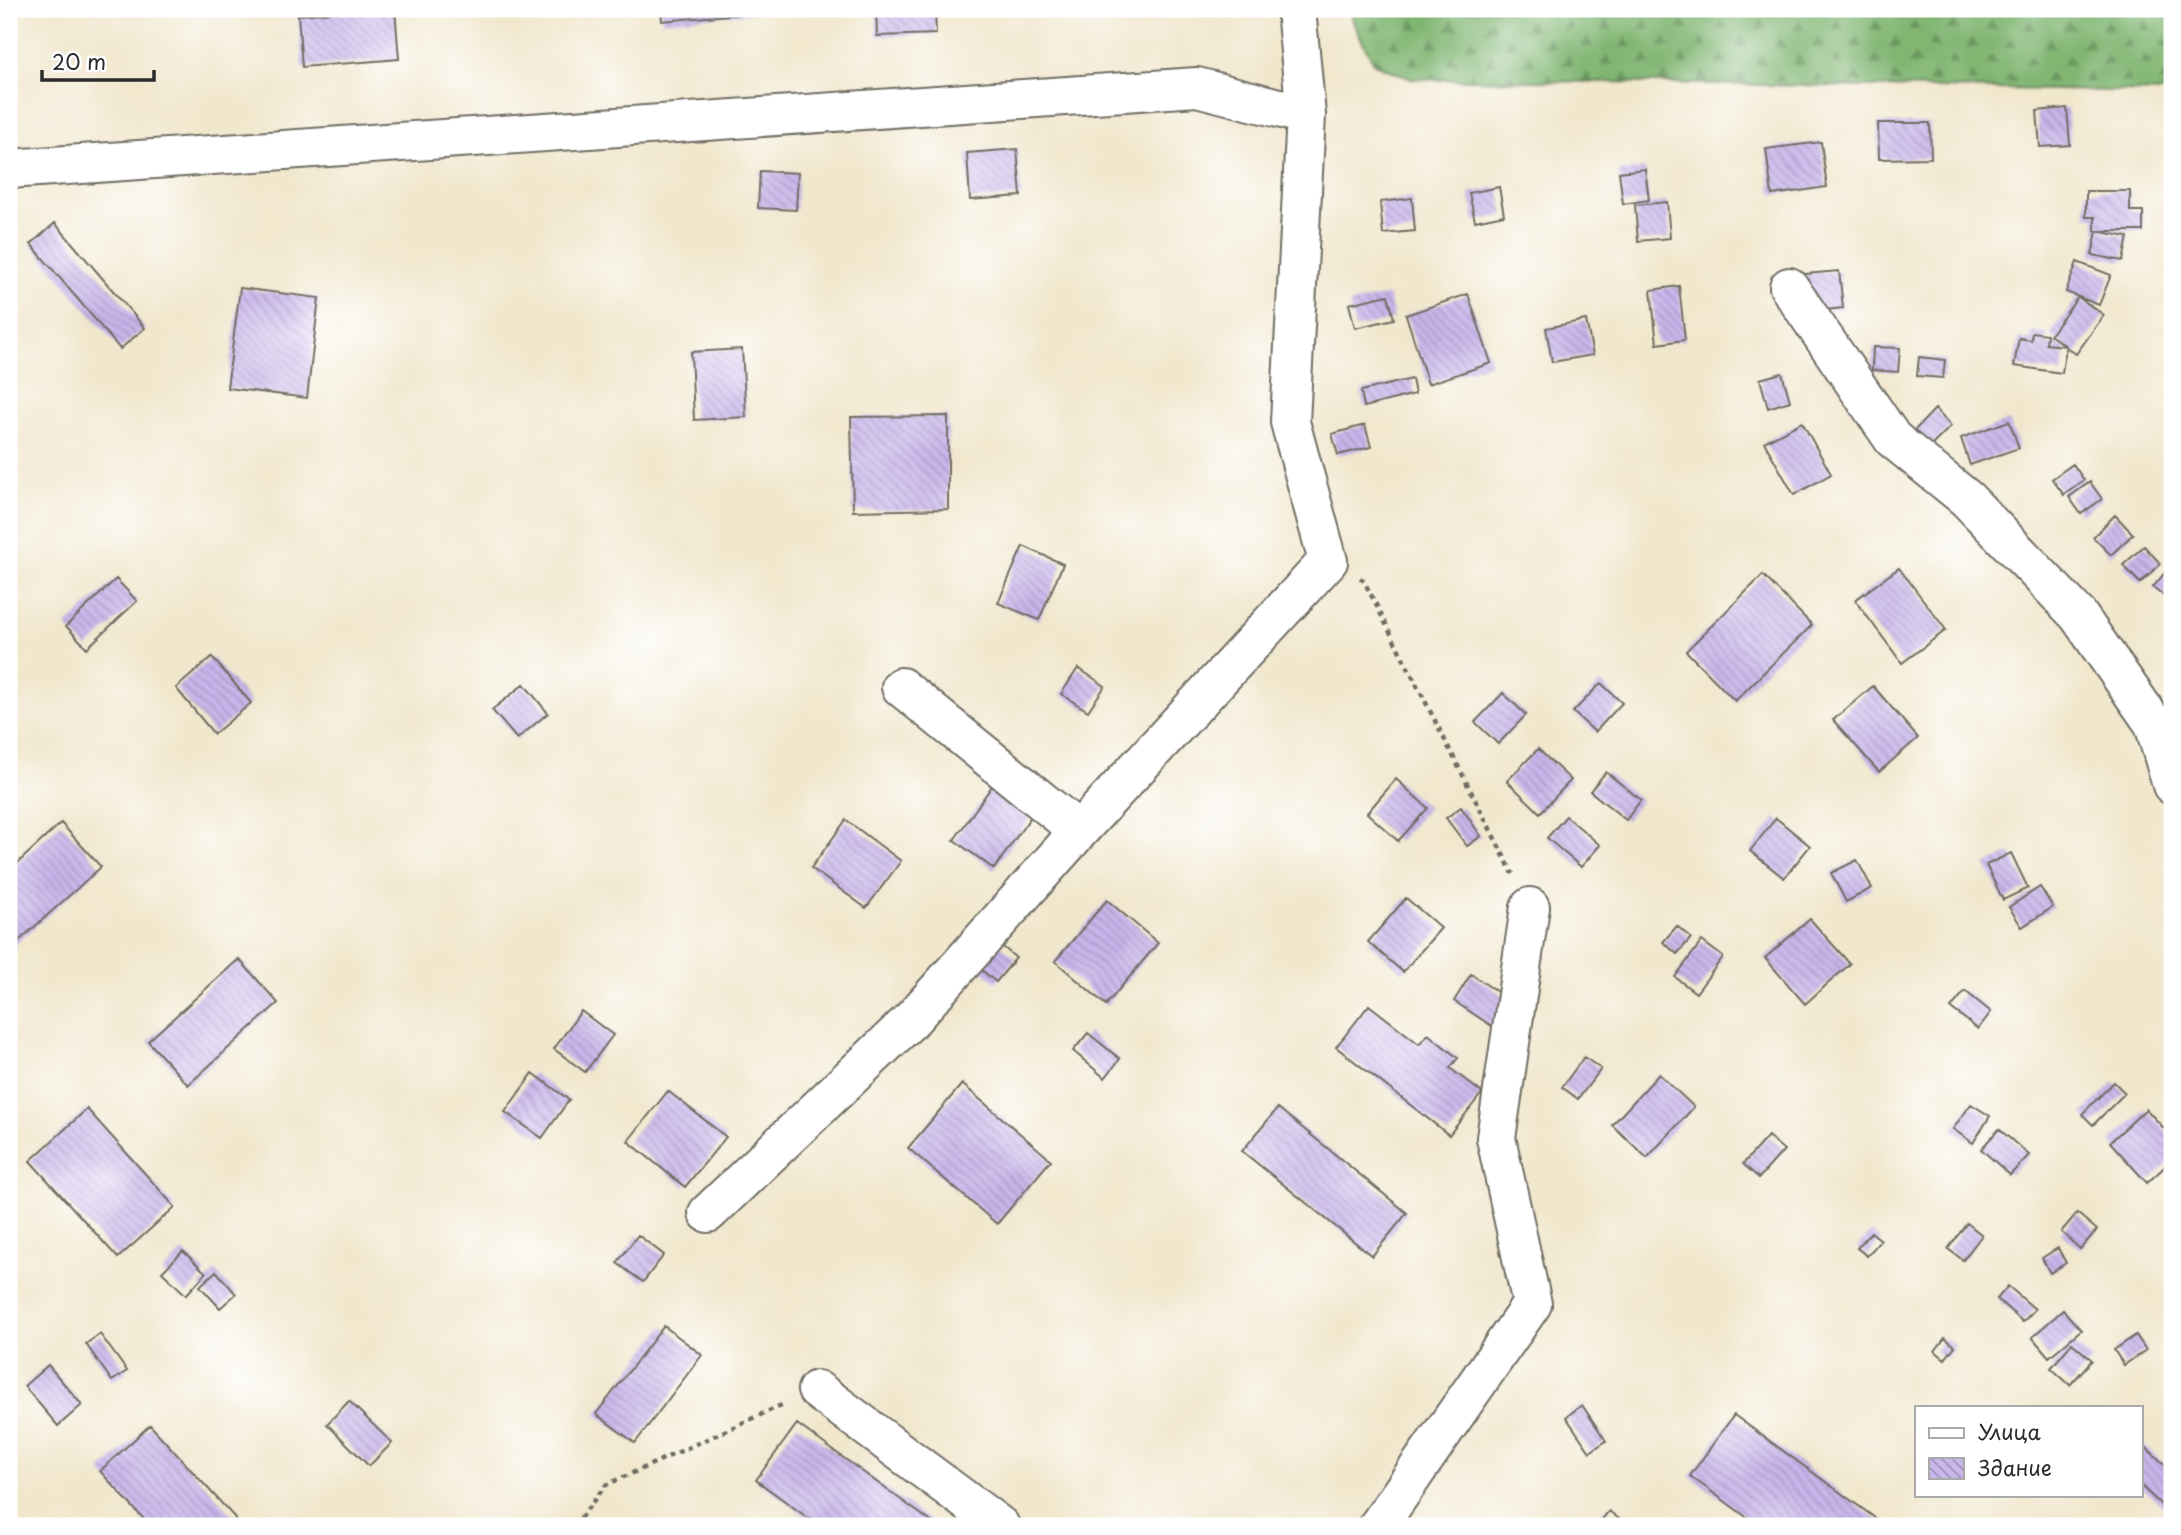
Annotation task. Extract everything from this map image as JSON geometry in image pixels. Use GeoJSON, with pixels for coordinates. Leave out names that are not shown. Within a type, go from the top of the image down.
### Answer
{"type":"FeatureCollection","features":[{"type":"Feature","properties":{"kind":"street"},"geometry":{"type":"LineString","coordinates":[[708,1213],[912,1019],[1079,831],[1328,561],[1290,422],[1306,115],[1296,9]]}},
{"type":"Feature","properties":{"kind":"street"},"geometry":{"type":"LineString","coordinates":[[9,169],[1197,87],[1306,115]]}},
{"type":"Feature","properties":{"kind":"street"},"geometry":{"type":"LineString","coordinates":[[1789,287],[1893,439],[1967,499],[2078,615],[2154,724],[2172,785]]}},
{"type":"Feature","properties":{"kind":"street"},"geometry":{"type":"LineString","coordinates":[[901,687],[1079,831]]}},
{"type":"Feature","properties":{"kind":"street"},"geometry":{"type":"LineString","coordinates":[[1378,1526],[1532,1304],[1496,1138],[1530,907]]}},
{"type":"Feature","properties":{"kind":"street"},"geometry":{"type":"LineString","coordinates":[[817,1390],[1000,1526]]}},
{"type":"Feature","properties":{"kind":"path"},"geometry":{"type":"LineString","coordinates":[[1328,561],[1364,581],[1530,907]]}},
{"type":"Feature","properties":{"kind":"path"},"geometry":{"type":"LineString","coordinates":[[574,1526],[606,1485],[817,1390]]}},
{"type":"Feature","properties":{"kind":"green space"},"geometry":{"type":"Polygon","coordinates":[[[1351,9],[2172,9],[2172,92],[1413,79],[1374,64],[1353,22],[1351,9]]]}},
{"type":"Feature","properties":{"kind":"building"},"geometry":{"type":"Polygon","coordinates":[[[395,9],[399,59],[302,67],[298,15],[395,9]]]}},
{"type":"Feature","properties":{"kind":"building"},"geometry":{"type":"Polygon","coordinates":[[[661,9],[775,9],[775,11],[662,21],[661,9]]]}},
{"type":"Feature","properties":{"kind":"building"},"geometry":{"type":"Polygon","coordinates":[[[876,9],[935,9],[936,34],[877,36],[876,9]]]}},
{"type":"Feature","properties":{"kind":"building"},"geometry":{"type":"Polygon","coordinates":[[[2067,108],[2070,145],[2040,147],[2037,111],[2067,108]]]}},
{"type":"Feature","properties":{"kind":"building"},"geometry":{"type":"Polygon","coordinates":[[[1878,123],[1930,123],[1931,158],[1879,159],[1878,123]]]}},
{"type":"Feature","properties":{"kind":"building"},"geometry":{"type":"Polygon","coordinates":[[[1821,142],[1827,187],[1772,195],[1766,149],[1821,142]]]}},
{"type":"Feature","properties":{"kind":"building"},"geometry":{"type":"Polygon","coordinates":[[[1017,149],[1021,196],[970,200],[967,153],[1017,149]]]}},
{"type":"Feature","properties":{"kind":"building"},"geometry":{"type":"Polygon","coordinates":[[[1645,169],[1649,200],[1623,204],[1619,172],[1645,169]]]}},
{"type":"Feature","properties":{"kind":"building"},"geometry":{"type":"Polygon","coordinates":[[[760,171],[798,173],[796,210],[758,208],[760,171]]]}},
{"type":"Feature","properties":{"kind":"building"},"geometry":{"type":"Polygon","coordinates":[[[1499,187],[1504,215],[1475,221],[1469,193],[1499,187]]]}},
{"type":"Feature","properties":{"kind":"building"},"geometry":{"type":"Polygon","coordinates":[[[2086,191],[2130,191],[2130,211],[2143,211],[2143,231],[2095,231],[2095,217],[2086,217],[2086,191]]]}},
{"type":"Feature","properties":{"kind":"building"},"geometry":{"type":"Polygon","coordinates":[[[1412,198],[1415,231],[1383,234],[1380,202],[1412,198]]]}},
{"type":"Feature","properties":{"kind":"building"},"geometry":{"type":"Polygon","coordinates":[[[1667,202],[1670,238],[1638,241],[1635,205],[1667,202]]]}},
{"type":"Feature","properties":{"kind":"building"},"geometry":{"type":"Polygon","coordinates":[[[55,223],[145,328],[120,349],[31,244],[55,223]]]}},
{"type":"Feature","properties":{"kind":"building"},"geometry":{"type":"Polygon","coordinates":[[[2097,231],[2128,237],[2123,261],[2092,255],[2097,231]]]}},
{"type":"Feature","properties":{"kind":"building"},"geometry":{"type":"Polygon","coordinates":[[[2077,262],[2111,275],[2099,305],[2066,292],[2077,262]]]}},
{"type":"Feature","properties":{"kind":"building"},"geometry":{"type":"Polygon","coordinates":[[[1839,271],[1843,308],[1798,313],[1794,275],[1839,271]]]}},
{"type":"Feature","properties":{"kind":"building"},"geometry":{"type":"Polygon","coordinates":[[[1679,286],[1685,340],[1657,344],[1651,290],[1679,286]]]}},
{"type":"Feature","properties":{"kind":"building"},"geometry":{"type":"Polygon","coordinates":[[[240,288],[319,298],[307,398],[227,388],[240,288]]]}},
{"type":"Feature","properties":{"kind":"building"},"geometry":{"type":"Polygon","coordinates":[[[1468,294],[1491,363],[1428,384],[1406,315],[1468,294]]]}},
{"type":"Feature","properties":{"kind":"building"},"geometry":{"type":"Polygon","coordinates":[[[1388,295],[1394,319],[1355,328],[1349,304],[1388,295]]]}},
{"type":"Feature","properties":{"kind":"building"},"geometry":{"type":"Polygon","coordinates":[[[2078,297],[2104,315],[2076,354],[2066,347],[2062,373],[2014,366],[2019,338],[2031,340],[2032,332],[2047,334],[2046,344],[2066,346],[2050,335],[2078,297]]]}},
{"type":"Feature","properties":{"kind":"building"},"geometry":{"type":"Polygon","coordinates":[[[1586,320],[1593,355],[1552,362],[1546,328],[1586,320]]]}},
{"type":"Feature","properties":{"kind":"building"},"geometry":{"type":"Polygon","coordinates":[[[1873,347],[1900,348],[1898,372],[1872,370],[1873,347]]]}},
{"type":"Feature","properties":{"kind":"building"},"geometry":{"type":"Polygon","coordinates":[[[742,349],[746,417],[694,420],[691,352],[742,349]]]}},
{"type":"Feature","properties":{"kind":"building"},"geometry":{"type":"Polygon","coordinates":[[[1919,357],[1945,360],[1943,378],[1917,376],[1919,357]]]}},
{"type":"Feature","properties":{"kind":"building"},"geometry":{"type":"Polygon","coordinates":[[[1782,373],[1790,401],[1768,408],[1760,379],[1782,373]]]}},
{"type":"Feature","properties":{"kind":"building"},"geometry":{"type":"Polygon","coordinates":[[[1412,379],[1415,394],[1364,407],[1361,391],[1412,379]]]}},
{"type":"Feature","properties":{"kind":"building"},"geometry":{"type":"Polygon","coordinates":[[[1935,409],[1951,426],[1929,448],[1913,432],[1935,409]]]}},
{"type":"Feature","properties":{"kind":"building"},"geometry":{"type":"Polygon","coordinates":[[[948,416],[948,509],[853,511],[851,417],[948,416]]]}},
{"type":"Feature","properties":{"kind":"building"},"geometry":{"type":"Polygon","coordinates":[[[2009,421],[2019,448],[1970,465],[1961,438],[2009,421]]]}},
{"type":"Feature","properties":{"kind":"building"},"geometry":{"type":"Polygon","coordinates":[[[1802,422],[1831,474],[1794,495],[1764,442],[1802,422]]]}},
{"type":"Feature","properties":{"kind":"building"},"geometry":{"type":"Polygon","coordinates":[[[1365,425],[1371,447],[1338,455],[1332,434],[1365,425]]]}},
{"type":"Feature","properties":{"kind":"building"},"geometry":{"type":"Polygon","coordinates":[[[2073,464],[2084,480],[2064,495],[2052,479],[2073,464]]]}},
{"type":"Feature","properties":{"kind":"building"},"geometry":{"type":"Polygon","coordinates":[[[2090,482],[2102,499],[2081,514],[2069,497],[2090,482]]]}},
{"type":"Feature","properties":{"kind":"building"},"geometry":{"type":"Polygon","coordinates":[[[2115,515],[2133,534],[2111,555],[2093,537],[2115,515]]]}},
{"type":"Feature","properties":{"kind":"building"},"geometry":{"type":"Polygon","coordinates":[[[1023,546],[1063,564],[1039,620],[998,603],[1023,546]]]}},
{"type":"Feature","properties":{"kind":"building"},"geometry":{"type":"Polygon","coordinates":[[[2144,546],[2161,564],[2140,583],[2123,565],[2144,546]]]}},
{"type":"Feature","properties":{"kind":"building"},"geometry":{"type":"Polygon","coordinates":[[[2172,564],[2172,602],[2153,587],[2172,564]]]}},
{"type":"Feature","properties":{"kind":"building"},"geometry":{"type":"Polygon","coordinates":[[[1899,568],[1946,630],[1902,663],[1855,600],[1899,568]]]}},
{"type":"Feature","properties":{"kind":"building"},"geometry":{"type":"Polygon","coordinates":[[[1763,575],[1812,625],[1735,701],[1686,651],[1763,575]]]}},
{"type":"Feature","properties":{"kind":"building"},"geometry":{"type":"Polygon","coordinates":[[[116,579],[137,601],[87,648],[66,626],[116,579]]]}},
{"type":"Feature","properties":{"kind":"building"},"geometry":{"type":"Polygon","coordinates":[[[212,657],[251,703],[214,734],[176,688],[212,657]]]}},
{"type":"Feature","properties":{"kind":"building"},"geometry":{"type":"Polygon","coordinates":[[[1078,668],[1105,686],[1088,711],[1061,694],[1078,668]]]}},
{"type":"Feature","properties":{"kind":"building"},"geometry":{"type":"Polygon","coordinates":[[[1601,683],[1622,703],[1595,732],[1573,712],[1601,683]]]}},
{"type":"Feature","properties":{"kind":"building"},"geometry":{"type":"Polygon","coordinates":[[[524,684],[548,713],[517,739],[492,710],[524,684]]]}},
{"type":"Feature","properties":{"kind":"building"},"geometry":{"type":"Polygon","coordinates":[[[1873,686],[1918,738],[1879,772],[1833,720],[1873,686]]]}},
{"type":"Feature","properties":{"kind":"building"},"geometry":{"type":"Polygon","coordinates":[[[1503,693],[1526,715],[1498,744],[1475,722],[1503,693]]]}},
{"type":"Feature","properties":{"kind":"building"},"geometry":{"type":"Polygon","coordinates":[[[1538,749],[1571,780],[1540,813],[1507,781],[1538,749]]]}},
{"type":"Feature","properties":{"kind":"building"},"geometry":{"type":"Polygon","coordinates":[[[1606,772],[1641,800],[1626,820],[1590,791],[1606,772]]]}},
{"type":"Feature","properties":{"kind":"building"},"geometry":{"type":"Polygon","coordinates":[[[1396,779],[1428,808],[1398,841],[1367,813],[1396,779]]]}},
{"type":"Feature","properties":{"kind":"building"},"geometry":{"type":"Polygon","coordinates":[[[992,786],[1032,815],[994,869],[954,840],[992,786]]]}},
{"type":"Feature","properties":{"kind":"building"},"geometry":{"type":"Polygon","coordinates":[[[1461,807],[1481,836],[1467,846],[1446,818],[1461,807]]]}},
{"type":"Feature","properties":{"kind":"building"},"geometry":{"type":"Polygon","coordinates":[[[1566,816],[1600,845],[1581,867],[1547,838],[1566,816]]]}},
{"type":"Feature","properties":{"kind":"building"},"geometry":{"type":"Polygon","coordinates":[[[1776,818],[1810,846],[1784,878],[1750,851],[1776,818]]]}},
{"type":"Feature","properties":{"kind":"building"},"geometry":{"type":"Polygon","coordinates":[[[846,820],[901,861],[866,908],[811,868],[846,820]]]}},
{"type":"Feature","properties":{"kind":"building"},"geometry":{"type":"Polygon","coordinates":[[[61,823],[101,867],[10,949],[9,871],[61,823]]]}},
{"type":"Feature","properties":{"kind":"building"},"geometry":{"type":"Polygon","coordinates":[[[2011,853],[2028,888],[2003,900],[1986,865],[2011,853]]]}},
{"type":"Feature","properties":{"kind":"building"},"geometry":{"type":"Polygon","coordinates":[[[1857,860],[1872,888],[1846,902],[1831,873],[1857,860]]]}},
{"type":"Feature","properties":{"kind":"building"},"geometry":{"type":"Polygon","coordinates":[[[2040,887],[2053,907],[2022,927],[2009,907],[2040,887]]]}},
{"type":"Feature","properties":{"kind":"building"},"geometry":{"type":"Polygon","coordinates":[[[1406,898],[1441,928],[1403,972],[1368,942],[1406,898]]]}},
{"type":"Feature","properties":{"kind":"building"},"geometry":{"type":"Polygon","coordinates":[[[1107,900],[1158,943],[1106,1005],[1055,961],[1107,900]]]}},
{"type":"Feature","properties":{"kind":"building"},"geometry":{"type":"Polygon","coordinates":[[[1810,919],[1850,964],[1805,1004],[1765,958],[1810,919]]]}},
{"type":"Feature","properties":{"kind":"building"},"geometry":{"type":"Polygon","coordinates":[[[1677,926],[1691,938],[1677,954],[1663,942],[1677,926]]]}},
{"type":"Feature","properties":{"kind":"building"},"geometry":{"type":"Polygon","coordinates":[[[996,941],[1016,958],[996,982],[976,965],[996,941]]]}},
{"type":"Feature","properties":{"kind":"building"},"geometry":{"type":"Polygon","coordinates":[[[1702,941],[1723,957],[1696,993],[1675,977],[1702,941]]]}},
{"type":"Feature","properties":{"kind":"building"},"geometry":{"type":"Polygon","coordinates":[[[239,959],[278,1003],[188,1085],[148,1041],[239,959]]]}},
{"type":"Feature","properties":{"kind":"building"},"geometry":{"type":"Polygon","coordinates":[[[1471,974],[1515,1004],[1498,1030],[1454,1001],[1471,974]]]}},
{"type":"Feature","properties":{"kind":"building"},"geometry":{"type":"Polygon","coordinates":[[[1965,991],[1991,1012],[1978,1029],[1951,1008],[1965,991]]]}},
{"type":"Feature","properties":{"kind":"building"},"geometry":{"type":"Polygon","coordinates":[[[1369,1005],[1419,1044],[1428,1034],[1458,1058],[1450,1068],[1482,1093],[1449,1135],[1336,1047],[1369,1005]]]}},
{"type":"Feature","properties":{"kind":"building"},"geometry":{"type":"Polygon","coordinates":[[[581,1011],[613,1035],[585,1072],[554,1049],[581,1011]]]}},
{"type":"Feature","properties":{"kind":"building"},"geometry":{"type":"Polygon","coordinates":[[[1088,1033],[1120,1059],[1105,1078],[1073,1051],[1088,1033]]]}},
{"type":"Feature","properties":{"kind":"building"},"geometry":{"type":"Polygon","coordinates":[[[1584,1057],[1601,1069],[1578,1099],[1562,1087],[1584,1057]]]}},
{"type":"Feature","properties":{"kind":"building"},"geometry":{"type":"Polygon","coordinates":[[[533,1073],[569,1100],[542,1138],[505,1112],[533,1073]]]}},
{"type":"Feature","properties":{"kind":"building"},"geometry":{"type":"Polygon","coordinates":[[[1659,1074],[1694,1107],[1647,1158],[1612,1125],[1659,1074]]]}},
{"type":"Feature","properties":{"kind":"building"},"geometry":{"type":"Polygon","coordinates":[[[2114,1082],[2125,1093],[2093,1125],[2082,1114],[2114,1082]]]}},
{"type":"Feature","properties":{"kind":"building"},"geometry":{"type":"Polygon","coordinates":[[[962,1084],[1051,1160],[997,1224],[908,1148],[962,1084]]]}},
{"type":"Feature","properties":{"kind":"building"},"geometry":{"type":"Polygon","coordinates":[[[668,1091],[726,1137],[685,1187],[628,1141],[668,1091]]]}},
{"type":"Feature","properties":{"kind":"building"},"geometry":{"type":"Polygon","coordinates":[[[1971,1104],[1990,1116],[1973,1143],[1953,1129],[1971,1104]]]}},
{"type":"Feature","properties":{"kind":"building"},"geometry":{"type":"Polygon","coordinates":[[[1278,1108],[1407,1213],[1372,1256],[1242,1151],[1278,1108]]]}},
{"type":"Feature","properties":{"kind":"building"},"geometry":{"type":"Polygon","coordinates":[[[87,1109],[175,1207],[118,1258],[30,1161],[87,1109]]]}},
{"type":"Feature","properties":{"kind":"building"},"geometry":{"type":"Polygon","coordinates":[[[2146,1109],[2172,1137],[2172,1160],[2147,1183],[2110,1142],[2146,1109]]]}},
{"type":"Feature","properties":{"kind":"building"},"geometry":{"type":"Polygon","coordinates":[[[1999,1129],[2029,1155],[2010,1175],[1981,1149],[1999,1129]]]}},
{"type":"Feature","properties":{"kind":"building"},"geometry":{"type":"Polygon","coordinates":[[[1768,1136],[1784,1150],[1759,1178],[1743,1164],[1768,1136]]]}},
{"type":"Feature","properties":{"kind":"building"},"geometry":{"type":"Polygon","coordinates":[[[2077,1213],[2097,1230],[2080,1249],[2061,1232],[2077,1213]]]}},
{"type":"Feature","properties":{"kind":"building"},"geometry":{"type":"Polygon","coordinates":[[[1967,1223],[1982,1235],[1963,1260],[1948,1249],[1967,1223]]]}},
{"type":"Feature","properties":{"kind":"building"},"geometry":{"type":"Polygon","coordinates":[[[1871,1232],[1881,1240],[1867,1256],[1857,1248],[1871,1232]]]}},
{"type":"Feature","properties":{"kind":"building"},"geometry":{"type":"Polygon","coordinates":[[[638,1235],[664,1255],[643,1282],[617,1263],[638,1235]]]}},
{"type":"Feature","properties":{"kind":"building"},"geometry":{"type":"Polygon","coordinates":[[[2058,1248],[2066,1263],[2050,1273],[2042,1258],[2058,1248]]]}},
{"type":"Feature","properties":{"kind":"building"},"geometry":{"type":"Polygon","coordinates":[[[183,1251],[206,1273],[186,1295],[162,1272],[183,1251]]]}},
{"type":"Feature","properties":{"kind":"building"},"geometry":{"type":"Polygon","coordinates":[[[216,1271],[236,1294],[220,1308],[200,1286],[216,1271]]]}},
{"type":"Feature","properties":{"kind":"building"},"geometry":{"type":"Polygon","coordinates":[[[2008,1286],[2035,1309],[2023,1322],[1997,1299],[2008,1286]]]}},
{"type":"Feature","properties":{"kind":"building"},"geometry":{"type":"Polygon","coordinates":[[[2063,1310],[2081,1330],[2049,1357],[2032,1337],[2063,1310]]]}},
{"type":"Feature","properties":{"kind":"building"},"geometry":{"type":"Polygon","coordinates":[[[664,1326],[702,1355],[635,1443],[596,1414],[664,1326]]]}},
{"type":"Feature","properties":{"kind":"building"},"geometry":{"type":"Polygon","coordinates":[[[100,1334],[127,1371],[112,1381],[86,1344],[100,1334]]]}},
{"type":"Feature","properties":{"kind":"building"},"geometry":{"type":"Polygon","coordinates":[[[2136,1335],[2146,1350],[2124,1365],[2114,1350],[2136,1335]]]}},
{"type":"Feature","properties":{"kind":"building"},"geometry":{"type":"Polygon","coordinates":[[[1945,1338],[1955,1346],[1945,1359],[1935,1351],[1945,1338]]]}},
{"type":"Feature","properties":{"kind":"building"},"geometry":{"type":"Polygon","coordinates":[[[2072,1343],[2092,1360],[2070,1385],[2051,1368],[2072,1343]]]}},
{"type":"Feature","properties":{"kind":"building"},"geometry":{"type":"Polygon","coordinates":[[[48,1365],[82,1405],[58,1426],[24,1386],[48,1365]]]}},
{"type":"Feature","properties":{"kind":"building"},"geometry":{"type":"Polygon","coordinates":[[[349,1401],[392,1443],[369,1466],[327,1424],[349,1401]]]}},
{"type":"Feature","properties":{"kind":"building"},"geometry":{"type":"Polygon","coordinates":[[[1582,1405],[1606,1441],[1590,1452],[1566,1417],[1582,1405]]]}},
{"type":"Feature","properties":{"kind":"building"},"geometry":{"type":"Polygon","coordinates":[[[1734,1415],[1886,1526],[1759,1526],[1690,1476],[1734,1415]]]}},
{"type":"Feature","properties":{"kind":"building"},"geometry":{"type":"Polygon","coordinates":[[[797,1424],[937,1526],[819,1526],[756,1480],[797,1424]]]}},
{"type":"Feature","properties":{"kind":"building"},"geometry":{"type":"Polygon","coordinates":[[[150,1425],[236,1519],[229,1526],[150,1526],[100,1471],[150,1425]]]}},
{"type":"Feature","properties":{"kind":"building"},"geometry":{"type":"Polygon","coordinates":[[[2142,1444],[2172,1471],[2172,1508],[2169,1512],[2142,1487],[2142,1444]]]}},
{"type":"Feature","properties":{"kind":"building"},"geometry":{"type":"Polygon","coordinates":[[[1609,1511],[1628,1526],[1596,1526],[1609,1511]]]}}]}
